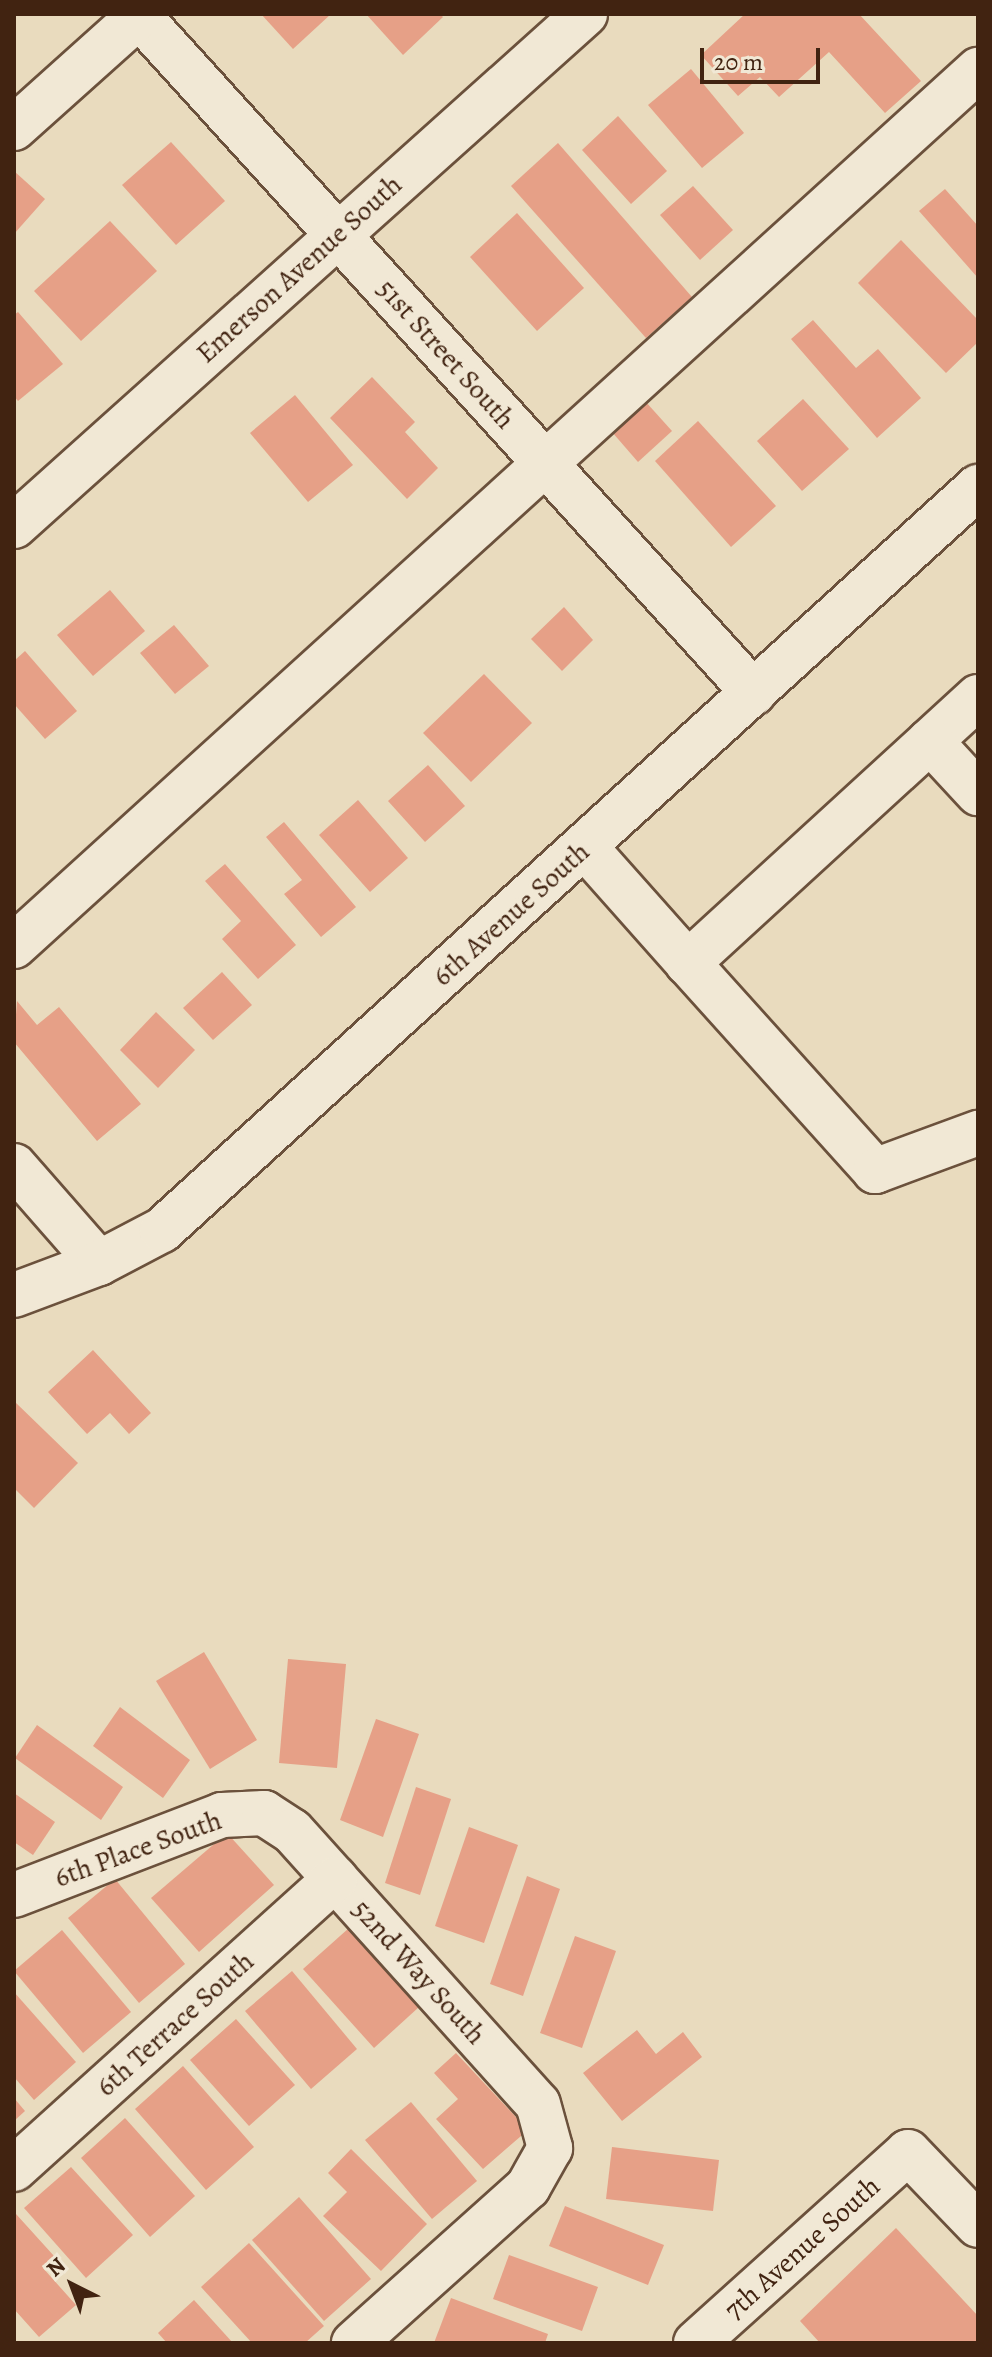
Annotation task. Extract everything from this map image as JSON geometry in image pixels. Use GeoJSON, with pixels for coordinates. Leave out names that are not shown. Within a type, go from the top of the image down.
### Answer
{"type":"FeatureCollection","features":[{"type":"Feature","properties":{"kind":"street","name":"Emerson Avenue South"},"geometry":{"type":"LineString","coordinates":[[14,526],[585,14]]}},
{"type":"Feature","properties":{"kind":"street","name":"51st Street South"},"geometry":{"type":"LineString","coordinates":[[139,15],[754,693]]}},
{"type":"Feature","properties":{"kind":"street"},"geometry":{"type":"LineString","coordinates":[[14,128],[139,15]]}},
{"type":"Feature","properties":{"kind":"street"},"geometry":{"type":"LineString","coordinates":[[14,946],[978,70]]}},
{"type":"Feature","properties":{"kind":"street","name":"6th Avenue South"},"geometry":{"type":"LineString","coordinates":[[14,1295],[99,1263],[162,1230],[978,487]]}},
{"type":"Feature","properties":{"kind":"street"},"geometry":{"type":"LineString","coordinates":[[688,963],[978,697]]}},
{"type":"Feature","properties":{"kind":"street"},"geometry":{"type":"LineString","coordinates":[[930,741],[978,793]]}},
{"type":"Feature","properties":{"kind":"street"},"geometry":{"type":"LineString","coordinates":[[585,847],[875,1171],[978,1133]]}},
{"type":"Feature","properties":{"kind":"street"},"geometry":{"type":"LineString","coordinates":[[14,1166],[99,1263]]}},
{"type":"Feature","properties":{"kind":"street","name":"52nd Way South"},"geometry":{"type":"LineString","coordinates":[[264,1813],[292,1831],[538,2104],[550,2148],[528,2187],[354,2343]]}},
{"type":"Feature","properties":{"kind":"street","name":"6th Place South"},"geometry":{"type":"LineString","coordinates":[[14,1895],[222,1815],[264,1813]]}},
{"type":"Feature","properties":{"kind":"street","name":"6th Terrace South"},"geometry":{"type":"LineString","coordinates":[[14,2169],[335,1879]]}},
{"type":"Feature","properties":{"kind":"street","name":"7th Avenue South"},"geometry":{"type":"LineString","coordinates":[[696,2343],[908,2152],[978,2225]]}},
{"type":"Feature","properties":{"kind":"building"},"geometry":{"type":"Polygon","coordinates":[[[261,14],[331,14],[293,49],[261,14]]]}},
{"type":"Feature","properties":{"kind":"building"},"geometry":{"type":"Polygon","coordinates":[[[366,14],[440,14],[443,17],[403,55],[366,14]]]}},
{"type":"Feature","properties":{"kind":"building"},"geometry":{"type":"Polygon","coordinates":[[[745,14],[859,14],[921,81],[885,113],[829,52],[779,97],[760,77],[738,96],[701,55],[745,14]]]}},
{"type":"Feature","properties":{"kind":"building"},"geometry":{"type":"Polygon","coordinates":[[[691,69],[744,133],[702,168],[648,105],[691,69]]]}},
{"type":"Feature","properties":{"kind":"building"},"geometry":{"type":"Polygon","coordinates":[[[618,116],[667,171],[631,204],[582,150],[618,116]]]}},
{"type":"Feature","properties":{"kind":"building"},"geometry":{"type":"Polygon","coordinates":[[[171,142],[225,201],[176,245],[122,185],[171,142]]]}},
{"type":"Feature","properties":{"kind":"building"},"geometry":{"type":"Polygon","coordinates":[[[558,143],[692,297],[646,338],[511,186],[558,143]]]}},
{"type":"Feature","properties":{"kind":"building"},"geometry":{"type":"Polygon","coordinates":[[[14,171],[45,199],[14,234],[14,171]]]}},
{"type":"Feature","properties":{"kind":"building"},"geometry":{"type":"Polygon","coordinates":[[[693,186],[733,230],[700,260],[660,215],[693,186]]]}},
{"type":"Feature","properties":{"kind":"building"},"geometry":{"type":"Polygon","coordinates":[[[945,189],[978,226],[978,278],[919,211],[945,189]]]}},
{"type":"Feature","properties":{"kind":"building"},"geometry":{"type":"Polygon","coordinates":[[[517,213],[584,288],[537,331],[470,257],[517,213]]]}},
{"type":"Feature","properties":{"kind":"building"},"geometry":{"type":"Polygon","coordinates":[[[110,221],[157,271],[81,341],[34,291],[110,221]]]}},
{"type":"Feature","properties":{"kind":"building"},"geometry":{"type":"Polygon","coordinates":[[[901,240],[978,320],[978,342],[946,373],[858,283],[901,240]]]}},
{"type":"Feature","properties":{"kind":"building"},"geometry":{"type":"Polygon","coordinates":[[[18,312],[63,364],[18,401],[14,396],[14,315],[18,312]]]}},
{"type":"Feature","properties":{"kind":"building"},"geometry":{"type":"Polygon","coordinates":[[[813,320],[856,368],[878,349],[921,398],[877,438],[791,339],[813,320]]]}},
{"type":"Feature","properties":{"kind":"building"},"geometry":{"type":"Polygon","coordinates":[[[372,377],[415,422],[405,432],[438,468],[407,499],[330,418],[372,377]]]}},
{"type":"Feature","properties":{"kind":"building"},"geometry":{"type":"Polygon","coordinates":[[[295,395],[353,465],[308,502],[250,433],[295,395]]]}},
{"type":"Feature","properties":{"kind":"building"},"geometry":{"type":"Polygon","coordinates":[[[803,399],[849,449],[802,491],[757,441],[803,399]]]}},
{"type":"Feature","properties":{"kind":"building"},"geometry":{"type":"Polygon","coordinates":[[[645,401],[672,431],[638,462],[612,432],[645,401]]]}},
{"type":"Feature","properties":{"kind":"building"},"geometry":{"type":"Polygon","coordinates":[[[698,421],[776,506],[731,547],[655,461],[698,421]]]}},
{"type":"Feature","properties":{"kind":"building"},"geometry":{"type":"Polygon","coordinates":[[[110,590],[145,631],[93,676],[57,635],[110,590]]]}},
{"type":"Feature","properties":{"kind":"building"},"geometry":{"type":"Polygon","coordinates":[[[564,607],[593,640],[562,671],[531,639],[564,607]]]}},
{"type":"Feature","properties":{"kind":"building"},"geometry":{"type":"Polygon","coordinates":[[[174,625],[209,666],[175,694],[140,653],[174,625]]]}},
{"type":"Feature","properties":{"kind":"building"},"geometry":{"type":"Polygon","coordinates":[[[25,651],[77,711],[45,739],[14,704],[14,661],[25,651]]]}},
{"type":"Feature","properties":{"kind":"building"},"geometry":{"type":"Polygon","coordinates":[[[484,674],[532,723],[471,782],[423,733],[484,674]]]}},
{"type":"Feature","properties":{"kind":"building"},"geometry":{"type":"Polygon","coordinates":[[[428,765],[465,806],[425,842],[388,801],[428,765]]]}},
{"type":"Feature","properties":{"kind":"building"},"geometry":{"type":"Polygon","coordinates":[[[358,800],[408,858],[370,892],[319,835],[358,800]]]}},
{"type":"Feature","properties":{"kind":"building"},"geometry":{"type":"Polygon","coordinates":[[[284,822],[356,907],[321,937],[284,894],[302,880],[266,837],[284,822]]]}},
{"type":"Feature","properties":{"kind":"building"},"geometry":{"type":"Polygon","coordinates":[[[225,864],[296,945],[258,979],[222,939],[241,921],[205,881],[225,864]]]}},
{"type":"Feature","properties":{"kind":"building"},"geometry":{"type":"Polygon","coordinates":[[[222,972],[252,1005],[213,1040],[183,1008],[222,972]]]}},
{"type":"Feature","properties":{"kind":"building"},"geometry":{"type":"Polygon","coordinates":[[[17,1001],[37,1025],[59,1007],[141,1104],[97,1141],[14,1042],[17,1001]]]}},
{"type":"Feature","properties":{"kind":"building"},"geometry":{"type":"Polygon","coordinates":[[[156,1012],[195,1050],[158,1088],[120,1050],[156,1012]]]}},
{"type":"Feature","properties":{"kind":"building"},"geometry":{"type":"Polygon","coordinates":[[[93,1350],[151,1413],[129,1434],[110,1413],[87,1434],[48,1392],[93,1350]]]}},
{"type":"Feature","properties":{"kind":"building"},"geometry":{"type":"Polygon","coordinates":[[[14,1401],[78,1463],[34,1508],[14,1488],[14,1401]]]}},
{"type":"Feature","properties":{"kind":"building"},"geometry":{"type":"Polygon","coordinates":[[[204,1652],[257,1740],[210,1769],[156,1681],[204,1652]]]}},
{"type":"Feature","properties":{"kind":"building"},"geometry":{"type":"Polygon","coordinates":[[[288,1659],[346,1664],[337,1768],[279,1763],[288,1659]]]}},
{"type":"Feature","properties":{"kind":"building"},"geometry":{"type":"Polygon","coordinates":[[[120,1707],[190,1760],[163,1798],[93,1746],[120,1707]]]}},
{"type":"Feature","properties":{"kind":"building"},"geometry":{"type":"Polygon","coordinates":[[[376,1719],[419,1734],[383,1837],[340,1820],[376,1719]]]}},
{"type":"Feature","properties":{"kind":"building"},"geometry":{"type":"Polygon","coordinates":[[[37,1725],[123,1787],[101,1820],[15,1758],[37,1725]]]}},
{"type":"Feature","properties":{"kind":"building"},"geometry":{"type":"Polygon","coordinates":[[[416,1787],[451,1799],[420,1895],[385,1883],[416,1787]]]}},
{"type":"Feature","properties":{"kind":"building"},"geometry":{"type":"Polygon","coordinates":[[[14,1793],[55,1822],[33,1855],[14,1842],[14,1793]]]}},
{"type":"Feature","properties":{"kind":"building"},"geometry":{"type":"Polygon","coordinates":[[[469,1827],[518,1845],[484,1943],[435,1926],[469,1827]]]}},
{"type":"Feature","properties":{"kind":"building"},"geometry":{"type":"Polygon","coordinates":[[[227,1833],[274,1885],[199,1952],[151,1898],[227,1833]]]}},
{"type":"Feature","properties":{"kind":"building"},"geometry":{"type":"Polygon","coordinates":[[[527,1876],[560,1889],[523,1996],[490,1984],[527,1876]]]}},
{"type":"Feature","properties":{"kind":"building"},"geometry":{"type":"Polygon","coordinates":[[[115,1879],[185,1964],[139,2003],[68,1918],[115,1879]]]}},
{"type":"Feature","properties":{"kind":"building"},"geometry":{"type":"Polygon","coordinates":[[[349,1928],[419,2007],[374,2048],[303,1969],[349,1928]]]}},
{"type":"Feature","properties":{"kind":"building"},"geometry":{"type":"Polygon","coordinates":[[[62,1930],[131,2012],[83,2053],[14,1971],[62,1930]]]}},
{"type":"Feature","properties":{"kind":"building"},"geometry":{"type":"Polygon","coordinates":[[[575,1936],[616,1951],[582,2048],[540,2033],[575,1936]]]}},
{"type":"Feature","properties":{"kind":"building"},"geometry":{"type":"Polygon","coordinates":[[[292,1971],[357,2049],[311,2089],[245,2011],[292,1971]]]}},
{"type":"Feature","properties":{"kind":"building"},"geometry":{"type":"Polygon","coordinates":[[[14,1992],[76,2062],[34,2100],[14,2077],[14,1992]]]}},
{"type":"Feature","properties":{"kind":"building"},"geometry":{"type":"Polygon","coordinates":[[[236,2019],[295,2085],[249,2126],[190,2060],[236,2019]]]}},
{"type":"Feature","properties":{"kind":"building"},"geometry":{"type":"Polygon","coordinates":[[[637,2030],[656,2054],[683,2032],[702,2057],[622,2121],[583,2073],[637,2030]]]}},
{"type":"Feature","properties":{"kind":"building"},"geometry":{"type":"Polygon","coordinates":[[[456,2053],[528,2130],[483,2169],[436,2119],[458,2099],[434,2073],[456,2053]]]}},
{"type":"Feature","properties":{"kind":"building"},"geometry":{"type":"Polygon","coordinates":[[[183,2066],[254,2147],[206,2190],[135,2109],[183,2066]]]}},
{"type":"Feature","properties":{"kind":"building"},"geometry":{"type":"Polygon","coordinates":[[[14,2098],[25,2111],[14,2121],[14,2098]]]}},
{"type":"Feature","properties":{"kind":"building"},"geometry":{"type":"Polygon","coordinates":[[[411,2102],[477,2181],[432,2219],[365,2140],[411,2102]]]}},
{"type":"Feature","properties":{"kind":"building"},"geometry":{"type":"Polygon","coordinates":[[[125,2118],[195,2196],[150,2237],[81,2158],[125,2118]]]}},
{"type":"Feature","properties":{"kind":"building"},"geometry":{"type":"Polygon","coordinates":[[[612,2147],[719,2160],[713,2211],[606,2199],[612,2147]]]}},
{"type":"Feature","properties":{"kind":"building"},"geometry":{"type":"Polygon","coordinates":[[[351,2149],[427,2224],[381,2271],[323,2216],[347,2192],[328,2173],[351,2149]]]}},
{"type":"Feature","properties":{"kind":"building"},"geometry":{"type":"Polygon","coordinates":[[[71,2167],[133,2235],[86,2278],[24,2208],[71,2167]]]}},
{"type":"Feature","properties":{"kind":"building"},"geometry":{"type":"Polygon","coordinates":[[[299,2197],[371,2279],[324,2321],[252,2240],[299,2197]]]}},
{"type":"Feature","properties":{"kind":"building"},"geometry":{"type":"Polygon","coordinates":[[[565,2206],[664,2245],[648,2285],[549,2246],[565,2206]]]}},
{"type":"Feature","properties":{"kind":"building"},"geometry":{"type":"Polygon","coordinates":[[[16,2214],[54,2256],[43,2268],[76,2305],[39,2337],[14,2309],[16,2214]]]}},
{"type":"Feature","properties":{"kind":"building"},"geometry":{"type":"Polygon","coordinates":[[[896,2228],[978,2316],[978,2343],[820,2343],[800,2321],[896,2228]]]}},
{"type":"Feature","properties":{"kind":"building"},"geometry":{"type":"Polygon","coordinates":[[[249,2243],[324,2326],[305,2343],[252,2343],[201,2287],[249,2243]]]}},
{"type":"Feature","properties":{"kind":"building"},"geometry":{"type":"Polygon","coordinates":[[[509,2255],[598,2287],[582,2331],[493,2299],[509,2255]]]}},
{"type":"Feature","properties":{"kind":"building"},"geometry":{"type":"Polygon","coordinates":[[[451,2298],[548,2334],[545,2343],[434,2343],[451,2298]]]}},
{"type":"Feature","properties":{"kind":"building"},"geometry":{"type":"Polygon","coordinates":[[[194,2300],[233,2343],[167,2343],[158,2333],[194,2300]]]}}]}
